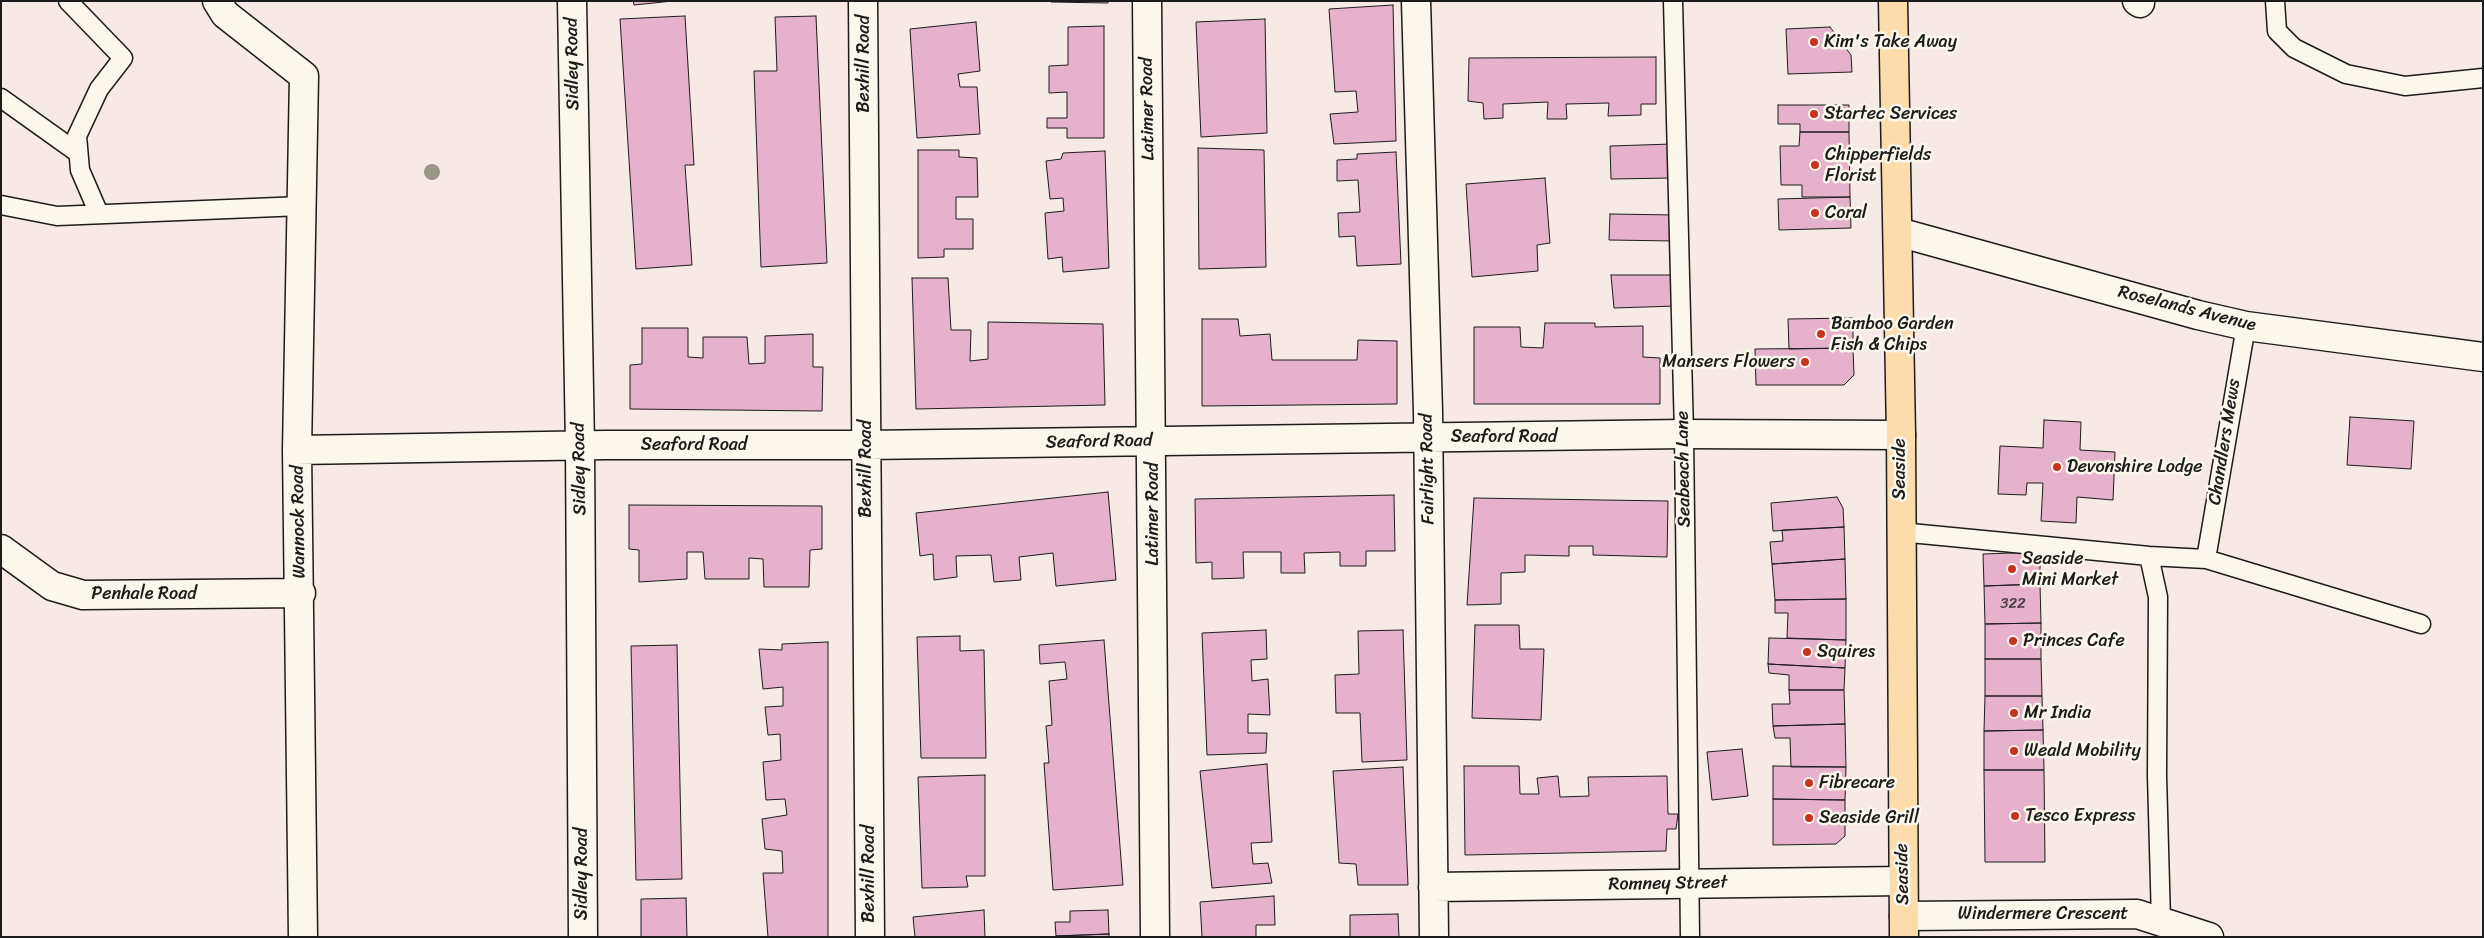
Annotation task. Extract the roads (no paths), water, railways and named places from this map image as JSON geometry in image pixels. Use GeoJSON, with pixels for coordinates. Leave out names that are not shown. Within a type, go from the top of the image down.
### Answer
{"type":"FeatureCollection","features":[{"type":"Feature","properties":{"kind":"main road","name":"Seaside"},"geometry":{"type":"LineString","coordinates":[[1893,1],[1901,435],[1900,532],[1904,926]]}},
{"type":"Feature","properties":{"kind":"street","name":"Wannock Road"},"geometry":{"type":"LineString","coordinates":[[217,1],[225,14],[304,76],[297,450],[303,937]]}},
{"type":"Feature","properties":{"kind":"street","name":"Sidley Road"},"geometry":{"type":"LineString","coordinates":[[572,1],[580,446],[583,937]]}},
{"type":"Feature","properties":{"kind":"street","name":"Bexhill Road"},"geometry":{"type":"LineString","coordinates":[[863,1],[870,937]]}},
{"type":"Feature","properties":{"kind":"street","name":"Latimer Road"},"geometry":{"type":"LineString","coordinates":[[1147,1],[1155,937]]}},
{"type":"Feature","properties":{"kind":"street","name":"Fairlight Road"},"geometry":{"type":"LineString","coordinates":[[1416,1],[1428,437],[1434,937]]}},
{"type":"Feature","properties":{"kind":"street","name":"Roselands Avenue"},"geometry":{"type":"LineString","coordinates":[[1898,232],[2198,315],[2246,326],[2483,357]]}},
{"type":"Feature","properties":{"kind":"street","name":"Seaford Road"},"geometry":{"type":"LineString","coordinates":[[297,450],[580,446],[866,445],[1684,434],[1901,435]]}},
{"type":"Feature","properties":{"kind":"street","name":"Penhale Road"},"geometry":{"type":"LineString","coordinates":[[1,549],[52,586],[83,595],[300,593]]}},
{"type":"Feature","properties":{"kind":"street","name":"Romney Street"},"geometry":{"type":"LineString","coordinates":[[1433,887],[1903,881]]}},
{"type":"Feature","properties":{"kind":"street","name":"Windermere Crescent"},"geometry":{"type":"LineString","coordinates":[[1904,926],[2137,914],[2209,937]]}},
{"type":"Feature","properties":{"kind":"lane"},"geometry":{"type":"LineString","coordinates":[[68,1],[123,58],[99,89],[77,136],[80,170],[99,214]]}},
{"type":"Feature","properties":{"kind":"lane","name":"Seabeach Lane"},"geometry":{"type":"LineString","coordinates":[[1674,1],[1684,434],[1690,937]]}},
{"type":"Feature","properties":{"kind":"lane"},"geometry":{"type":"LineString","coordinates":[[2274,1],[2278,31],[2294,48],[2346,74],[2405,86],[2483,78]]}},
{"type":"Feature","properties":{"kind":"lane"},"geometry":{"type":"LineString","coordinates":[[1,98],[78,153]]}},
{"type":"Feature","properties":{"kind":"lane"},"geometry":{"type":"LineString","coordinates":[[1,205],[57,216],[302,206]]}},
{"type":"Feature","properties":{"kind":"lane","name":"Chandlers Mews"},"geometry":{"type":"LineString","coordinates":[[2206,559],[2246,326]]}},
{"type":"Feature","properties":{"kind":"lane"},"geometry":{"type":"LineString","coordinates":[[1900,532],[2149,556],[2206,559],[2421,624]]}},
{"type":"Feature","properties":{"kind":"lane"},"geometry":{"type":"LineString","coordinates":[[2149,556],[2158,597],[2160,921]]}},
{"type":"Feature","properties":{"kind":"place","name":"Kim's Take Away"},"geometry":{"type":"Point","coordinates":[1814,42]}},
{"type":"Feature","properties":{"kind":"place","name":"Startec Services"},"geometry":{"type":"Point","coordinates":[1814,114]}},
{"type":"Feature","properties":{"kind":"place","name":"Chipperfields Florist"},"geometry":{"type":"Point","coordinates":[1815,165]}},
{"type":"Feature","properties":{"kind":"place","name":"Coral"},"geometry":{"type":"Point","coordinates":[1815,213]}},
{"type":"Feature","properties":{"kind":"place","name":"Bamboo Garden Fish & Chips"},"geometry":{"type":"Point","coordinates":[1821,334]}},
{"type":"Feature","properties":{"kind":"place","name":"Mansers Flowers"},"geometry":{"type":"Point","coordinates":[1805,362]}},
{"type":"Feature","properties":{"kind":"place","name":"Devonshire Lodge"},"geometry":{"type":"Point","coordinates":[2057,467]}},
{"type":"Feature","properties":{"kind":"place","name":"Seaside Mini Market"},"geometry":{"type":"Point","coordinates":[2012,569]}},
{"type":"Feature","properties":{"kind":"place","name":"Princes Cafe"},"geometry":{"type":"Point","coordinates":[2013,641]}},
{"type":"Feature","properties":{"kind":"place","name":"Squires"},"geometry":{"type":"Point","coordinates":[1807,652]}},
{"type":"Feature","properties":{"kind":"place","name":"Mr India"},"geometry":{"type":"Point","coordinates":[2014,713]}},
{"type":"Feature","properties":{"kind":"place","name":"Weald Mobility"},"geometry":{"type":"Point","coordinates":[2014,751]}},
{"type":"Feature","properties":{"kind":"place","name":"Fibrecare"},"geometry":{"type":"Point","coordinates":[1809,783]}},
{"type":"Feature","properties":{"kind":"place","name":"Tesco Express"},"geometry":{"type":"Point","coordinates":[2015,816]}},
{"type":"Feature","properties":{"kind":"place","name":"Seaside Grill"},"geometry":{"type":"Point","coordinates":[1809,818]}}]}
